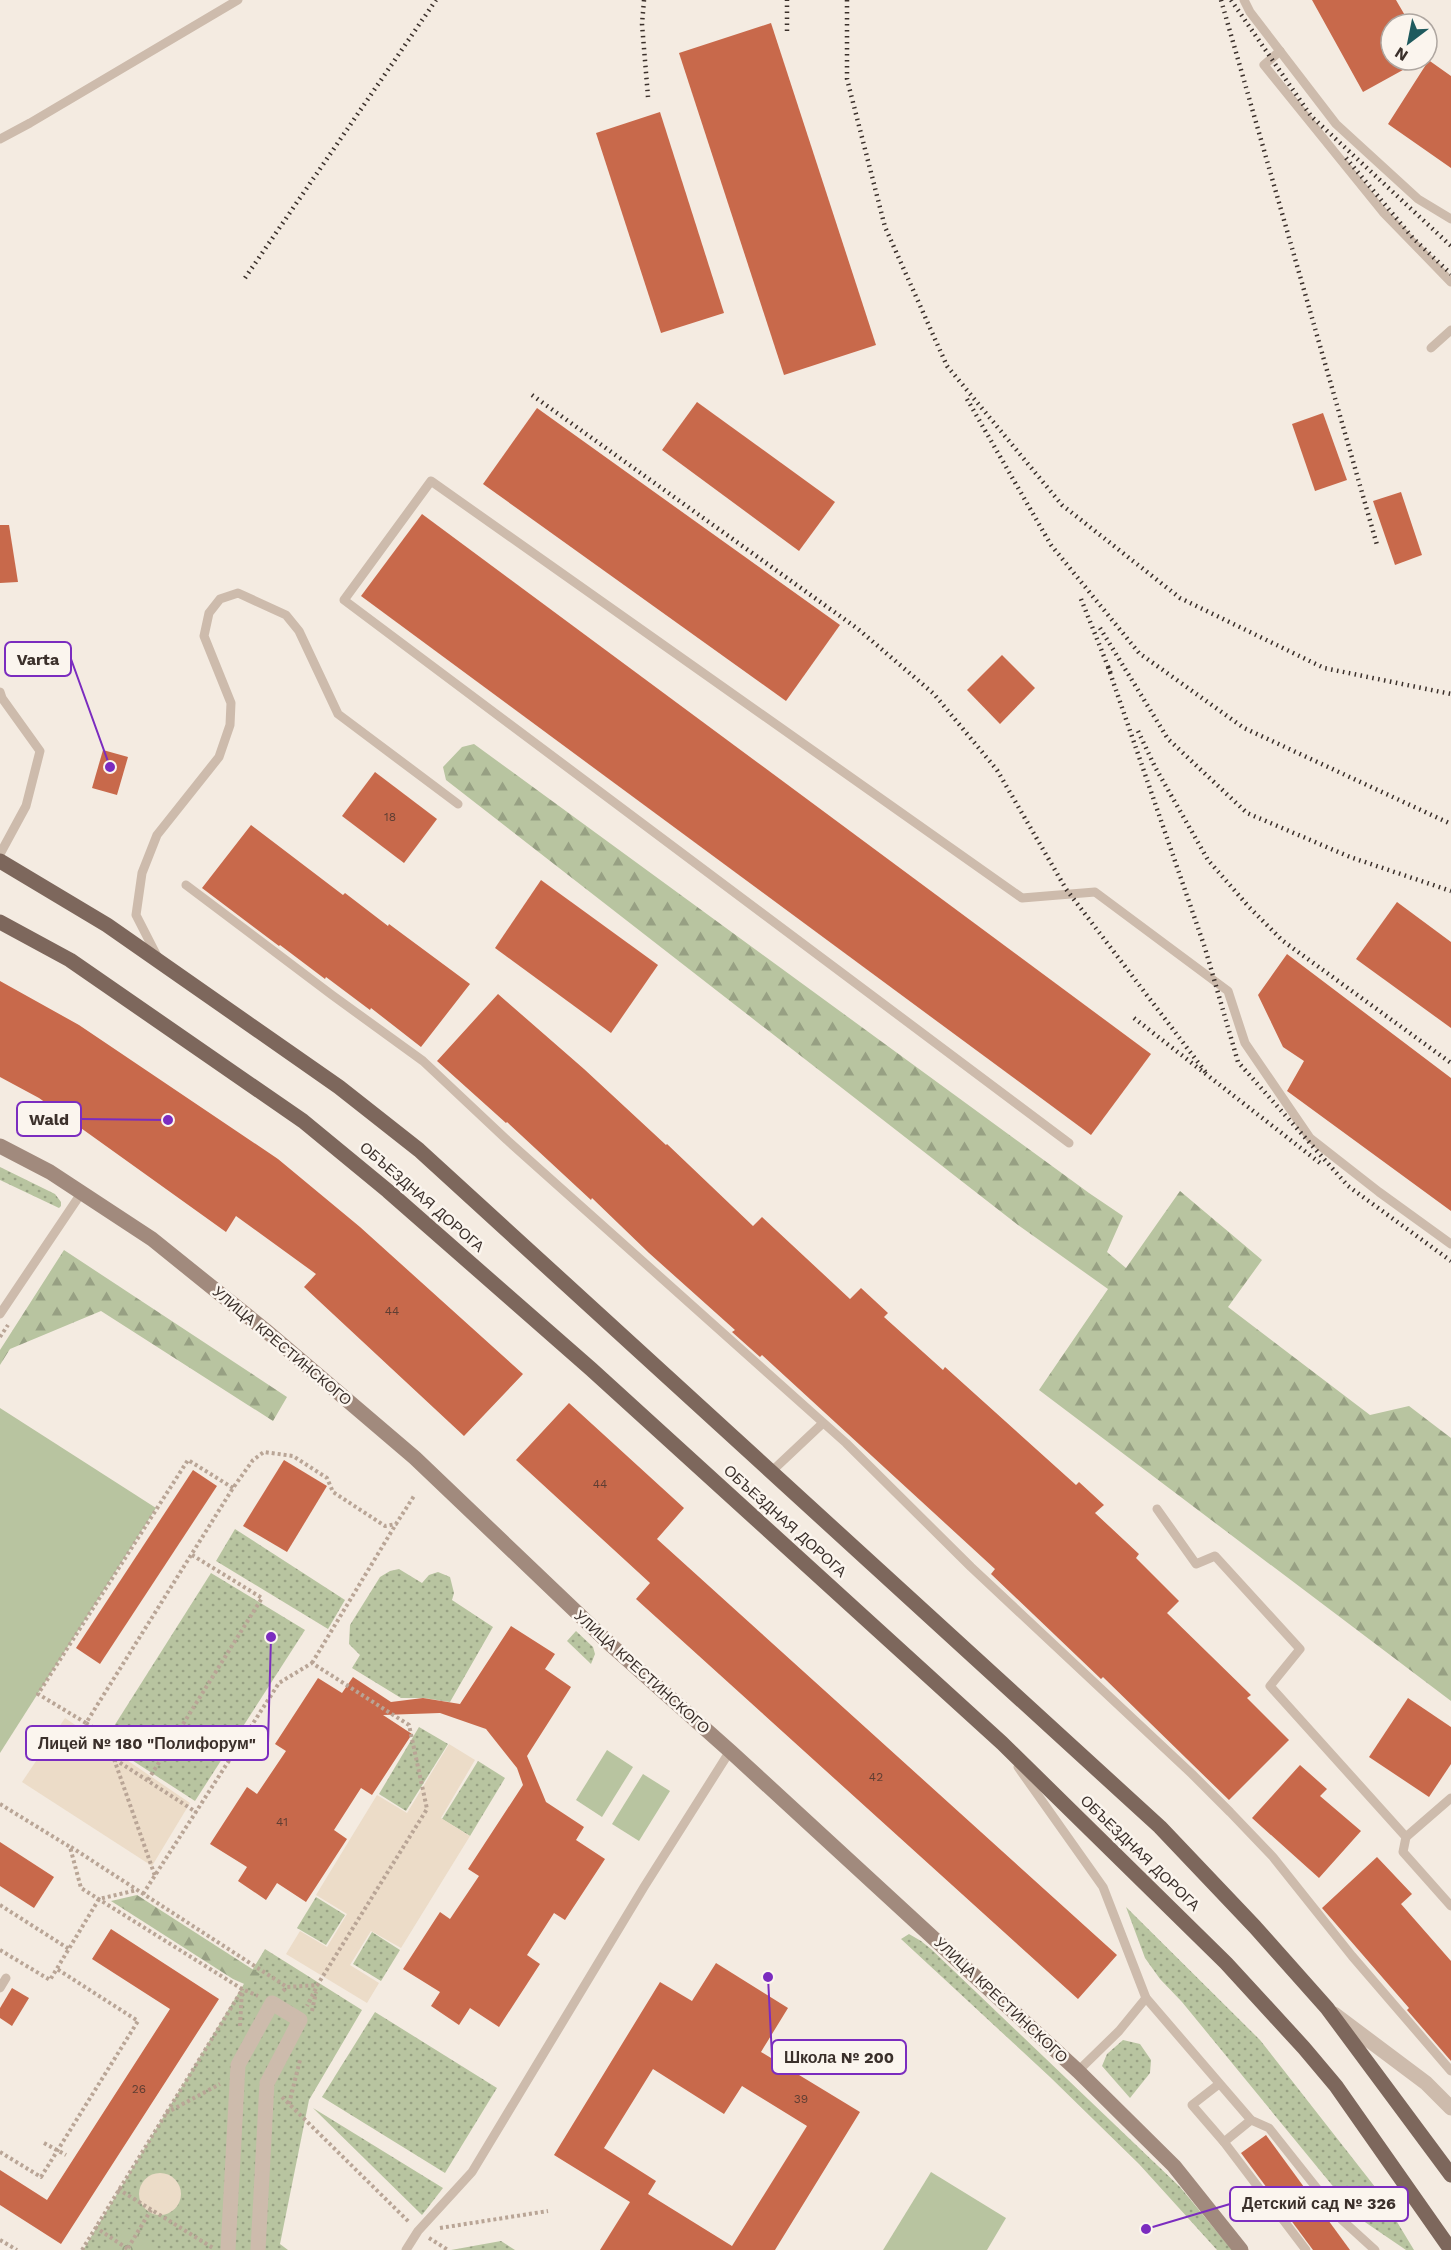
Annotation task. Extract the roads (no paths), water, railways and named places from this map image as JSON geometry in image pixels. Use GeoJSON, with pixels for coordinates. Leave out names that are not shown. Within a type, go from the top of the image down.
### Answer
{"type":"FeatureCollection","features":[{"type":"Feature","properties":{"kind":"main road","name":"ОБЪЕЗДНАЯ ДОРОГА"},"geometry":{"type":"LineString","coordinates":[[0,861],[107,925],[161,962],[339,1086],[419,1150],[1160,1827],[1256,1927],[1327,2008],[1451,2175]]}},
{"type":"Feature","properties":{"kind":"main road","name":"ОБЪЕЗДНАЯ ДОРОГА"},"geometry":{"type":"LineString","coordinates":[[0,922],[70,960],[169,1027],[320,1135],[388,1191],[591,1369],[1002,1743],[1226,1963],[1304,2048],[1336,2086],[1451,2250]]}},
{"type":"Feature","properties":{"kind":"street","name":"УЛИЦА КРЕСТИНСКОГО"},"geometry":{"type":"LineString","coordinates":[[0,1146],[50,1172],[152,1239],[265,1330],[415,1458],[612,1647],[730,1751],[1078,2071],[1174,2166],[1241,2250]]}},
{"type":"Feature","properties":{"kind":"street"},"geometry":{"type":"LineString","coordinates":[[228,2250],[238,2065],[272,2003],[300,2020],[267,2082],[258,2250]]}},
{"type":"Feature","properties":{"kind":"street"},"geometry":{"type":"LineString","coordinates":[[1327,2008],[1426,2083],[1451,2108]]}},
{"type":"Feature","properties":{"kind":"lane"},"geometry":{"type":"LineString","coordinates":[[0,139],[238,0]]}},
{"type":"Feature","properties":{"kind":"lane"},"geometry":{"type":"LineString","coordinates":[[1244,0],[1250,12],[1336,124],[1418,199],[1451,219]]}},
{"type":"Feature","properties":{"kind":"lane"},"geometry":{"type":"LineString","coordinates":[[1280,51],[1264,65],[1383,212],[1451,282]]}},
{"type":"Feature","properties":{"kind":"lane"},"geometry":{"type":"LineString","coordinates":[[1431,348],[1451,330]]}},
{"type":"Feature","properties":{"kind":"lane"},"geometry":{"type":"LineString","coordinates":[[1070,1143],[344,600],[431,481],[1022,898],[1095,892],[1228,991],[1245,1043],[1310,1138],[1451,1244]]}},
{"type":"Feature","properties":{"kind":"lane"},"geometry":{"type":"LineString","coordinates":[[161,962],[136,915],[142,873],[158,835],[219,757],[230,725],[231,703],[204,636],[209,613],[220,599],[238,593],[286,615],[299,631],[338,714],[458,804]]}},
{"type":"Feature","properties":{"kind":"lane"},"geometry":{"type":"LineString","coordinates":[[0,696],[40,751],[27,806],[0,854]]}},
{"type":"Feature","properties":{"kind":"lane"},"geometry":{"type":"LineString","coordinates":[[186,885],[423,1061],[507,1140],[589,1211],[823,1423],[1072,1663],[1192,1773],[1273,1857],[1352,1956],[1451,2071]]}},
{"type":"Feature","properties":{"kind":"lane"},"geometry":{"type":"LineString","coordinates":[[0,1314],[82,1192]]}},
{"type":"Feature","properties":{"kind":"lane"},"geometry":{"type":"LineString","coordinates":[[772,1472],[823,1423]]}},
{"type":"Feature","properties":{"kind":"lane"},"geometry":{"type":"LineString","coordinates":[[1157,1509],[1196,1564],[1215,1556],[1300,1650],[1270,1686],[1406,1837]]}},
{"type":"Feature","properties":{"kind":"lane"},"geometry":{"type":"LineString","coordinates":[[1002,1743],[1103,1887],[1146,1998],[1251,2120],[1269,2128],[1342,2220],[1375,2250]]}},
{"type":"Feature","properties":{"kind":"lane"},"geometry":{"type":"LineString","coordinates":[[406,2250],[418,2231],[472,2172],[644,1887],[730,1751]]}},
{"type":"Feature","properties":{"kind":"lane"},"geometry":{"type":"LineString","coordinates":[[1451,1798],[1406,1837],[1403,1852],[1451,1906]]}},
{"type":"Feature","properties":{"kind":"lane"},"geometry":{"type":"LineString","coordinates":[[0,1988],[6,1978]]}},
{"type":"Feature","properties":{"kind":"lane"},"geometry":{"type":"LineString","coordinates":[[1078,2071],[1119,2031],[1146,1998]]}},
{"type":"Feature","properties":{"kind":"lane"},"geometry":{"type":"LineString","coordinates":[[1219,2084],[1192,2105],[1224,2142],[1306,2250]]}},
{"type":"Feature","properties":{"kind":"lane"},"geometry":{"type":"LineString","coordinates":[[1224,2142],[1251,2120]]}},
{"type":"Feature","properties":{"kind":"railway"},"geometry":{"type":"LineString","coordinates":[[245,278],[436,0]]}},
{"type":"Feature","properties":{"kind":"railway"},"geometry":{"type":"LineString","coordinates":[[644,0],[642,24],[648,97]]}},
{"type":"Feature","properties":{"kind":"railway"},"geometry":{"type":"LineString","coordinates":[[787,0],[787,31]]}},
{"type":"Feature","properties":{"kind":"railway"},"geometry":{"type":"LineString","coordinates":[[847,0],[847,79],[885,227],[947,366],[1062,505],[1180,598],[1324,668],[1451,694]]}},
{"type":"Feature","properties":{"kind":"railway"},"geometry":{"type":"LineString","coordinates":[[1221,0],[1377,545]]}},
{"type":"Feature","properties":{"kind":"railway"},"geometry":{"type":"LineString","coordinates":[[1231,0],[1311,116],[1451,246]]}},
{"type":"Feature","properties":{"kind":"railway"},"geometry":{"type":"LineString","coordinates":[[1346,158],[1413,238],[1451,274]]}},
{"type":"Feature","properties":{"kind":"railway"},"geometry":{"type":"LineString","coordinates":[[532,395],[858,629],[934,694],[997,770],[1066,889],[1207,1074]]}},
{"type":"Feature","properties":{"kind":"railway"},"geometry":{"type":"LineString","coordinates":[[967,399],[1051,545],[1139,653],[1244,728],[1451,824]]}},
{"type":"Feature","properties":{"kind":"railway"},"geometry":{"type":"LineString","coordinates":[[1081,599],[1111,674]]}},
{"type":"Feature","properties":{"kind":"railway"},"geometry":{"type":"LineString","coordinates":[[1100,628],[1168,739],[1247,813],[1350,857],[1451,891]]}},
{"type":"Feature","properties":{"kind":"railway"},"geometry":{"type":"LineString","coordinates":[[1108,667],[1205,948],[1238,1062],[1348,1186],[1451,1261]]}},
{"type":"Feature","properties":{"kind":"railway"},"geometry":{"type":"LineString","coordinates":[[1138,731],[1155,767],[1208,860],[1249,907],[1283,941],[1451,1063]]}},
{"type":"Feature","properties":{"kind":"railway"},"geometry":{"type":"LineString","coordinates":[[1134,1018],[1320,1163]]}},
{"type":"Feature","properties":{"kind":"place","name":"Varta"},"geometry":{"type":"Point","coordinates":[110,767]}},
{"type":"Feature","properties":{"kind":"place","name":"Wald"},"geometry":{"type":"Point","coordinates":[168,1120]}},
{"type":"Feature","properties":{"kind":"place","name":"Лицей № 180 \"Полифорум\""},"geometry":{"type":"Point","coordinates":[271,1637]}},
{"type":"Feature","properties":{"kind":"place","name":"Школа № 200"},"geometry":{"type":"Point","coordinates":[768,1977]}},
{"type":"Feature","properties":{"kind":"place","name":"Детский сад № 326"},"geometry":{"type":"Point","coordinates":[1146,2229]}}]}
